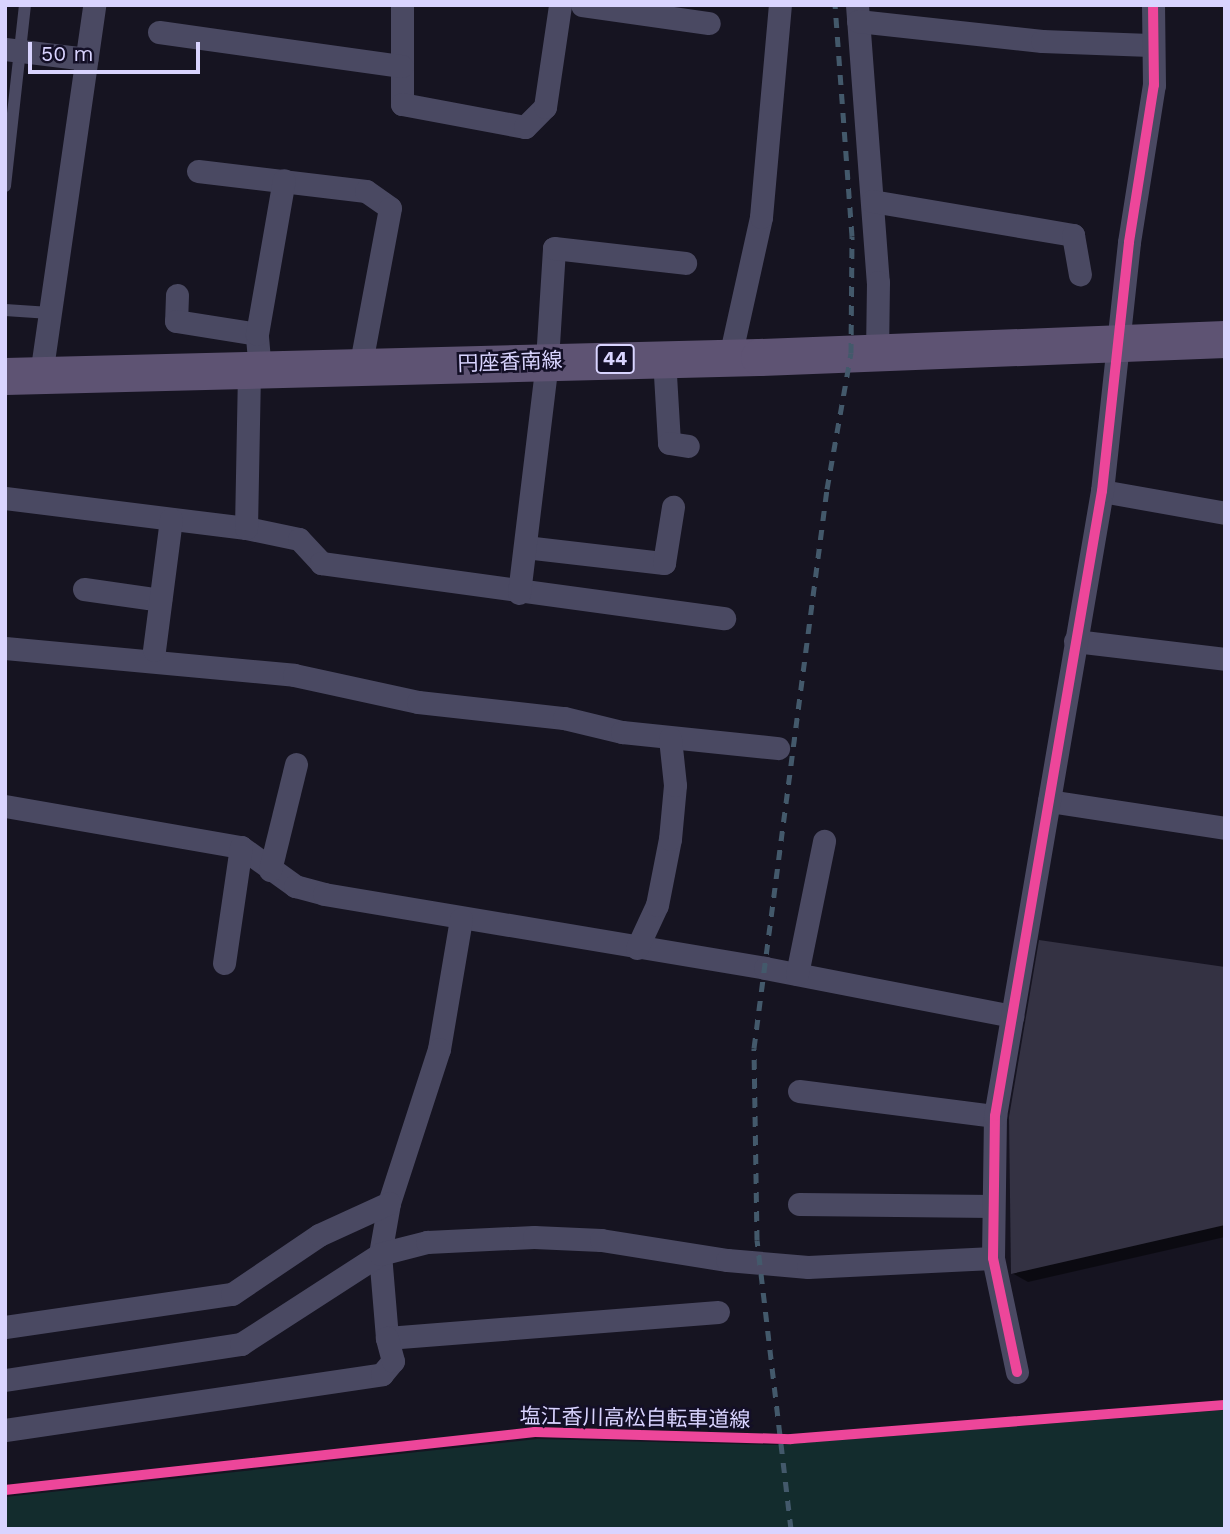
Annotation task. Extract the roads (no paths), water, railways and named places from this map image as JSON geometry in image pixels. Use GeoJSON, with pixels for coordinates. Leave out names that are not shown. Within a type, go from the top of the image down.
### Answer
{"type":"FeatureCollection","features":[{"type":"Feature","properties":{"kind":"main road","name":"円座香南線"},"geometry":{"type":"LineString","coordinates":[[5,376],[255,372],[1225,339]]}},
{"type":"Feature","properties":{"kind":"street"},"geometry":{"type":"LineString","coordinates":[[41,375],[94,5]]}},
{"type":"Feature","properties":{"kind":"street"},"geometry":{"type":"LineString","coordinates":[[402,5],[402,104],[525,127],[545,107],[560,5]]}},
{"type":"Feature","properties":{"kind":"street"},"geometry":{"type":"LineString","coordinates":[[582,5],[709,23]]}},
{"type":"Feature","properties":{"kind":"street"},"geometry":{"type":"LineString","coordinates":[[730,357],[761,217],[780,5]]}},
{"type":"Feature","properties":{"kind":"street"},"geometry":{"type":"LineString","coordinates":[[1017,1372],[993,1258],[995,1116],[1102,491],[1121,341],[1129,242],[1154,85],[1150,45],[1153,5]]}},
{"type":"Feature","properties":{"kind":"street"},"geometry":{"type":"LineString","coordinates":[[877,352],[872,201],[857,13],[1042,41],[1150,45]]}},
{"type":"Feature","properties":{"kind":"street"},"geometry":{"type":"LineString","coordinates":[[159,32],[402,66]]}},
{"type":"Feature","properties":{"kind":"street"},"geometry":{"type":"LineString","coordinates":[[12,50],[86,59]]}},
{"type":"Feature","properties":{"kind":"street"},"geometry":{"type":"LineString","coordinates":[[198,172],[366,191],[390,208],[360,368]]}},
{"type":"Feature","properties":{"kind":"street"},"geometry":{"type":"LineString","coordinates":[[246,528],[257,334],[284,180]]}},
{"type":"Feature","properties":{"kind":"street"},"geometry":{"type":"LineString","coordinates":[[872,201],[1013,221],[1073,235],[1080,274]]}},
{"type":"Feature","properties":{"kind":"street"},"geometry":{"type":"LineString","coordinates":[[519,593],[547,360],[554,248],[685,263]]}},
{"type":"Feature","properties":{"kind":"street"},"geometry":{"type":"LineString","coordinates":[[177,295],[176,321],[257,334]]}},
{"type":"Feature","properties":{"kind":"street"},"geometry":{"type":"LineString","coordinates":[[664,358],[669,443],[688,446]]}},
{"type":"Feature","properties":{"kind":"street"},"geometry":{"type":"LineString","coordinates":[[1102,491],[1225,513]]}},
{"type":"Feature","properties":{"kind":"street"},"geometry":{"type":"LineString","coordinates":[[5,498],[246,528],[299,539],[321,563],[519,593],[724,618]]}},
{"type":"Feature","properties":{"kind":"street"},"geometry":{"type":"LineString","coordinates":[[525,547],[664,562],[673,507]]}},
{"type":"Feature","properties":{"kind":"street"},"geometry":{"type":"LineString","coordinates":[[154,650],[170,520]]}},
{"type":"Feature","properties":{"kind":"street"},"geometry":{"type":"LineString","coordinates":[[84,589],[160,600]]}},
{"type":"Feature","properties":{"kind":"street"},"geometry":{"type":"LineString","coordinates":[[1075,641],[1225,659]]}},
{"type":"Feature","properties":{"kind":"street"},"geometry":{"type":"LineString","coordinates":[[5,648],[294,675],[418,702],[564,718],[622,733],[778,748]]}},
{"type":"Feature","properties":{"kind":"street"},"geometry":{"type":"LineString","coordinates":[[637,948],[657,905],[670,839],[676,785],[670,738]]}},
{"type":"Feature","properties":{"kind":"street"},"geometry":{"type":"LineString","coordinates":[[270,870],[296,764]]}},
{"type":"Feature","properties":{"kind":"street"},"geometry":{"type":"LineString","coordinates":[[1049,801],[1225,828]]}},
{"type":"Feature","properties":{"kind":"street"},"geometry":{"type":"LineString","coordinates":[[5,806],[242,847],[295,886],[324,894],[797,974],[1012,1016]]}},
{"type":"Feature","properties":{"kind":"street"},"geometry":{"type":"LineString","coordinates":[[797,974],[824,841]]}},
{"type":"Feature","properties":{"kind":"street"},"geometry":{"type":"LineString","coordinates":[[224,963],[242,847]]}},
{"type":"Feature","properties":{"kind":"street"},"geometry":{"type":"LineString","coordinates":[[5,1430],[382,1374],[393,1361],[387,1338],[380,1254],[390,1203],[439,1049],[461,919]]}},
{"type":"Feature","properties":{"kind":"street"},"geometry":{"type":"LineString","coordinates":[[799,1091],[995,1116]]}},
{"type":"Feature","properties":{"kind":"street"},"geometry":{"type":"LineString","coordinates":[[5,1327],[232,1294],[319,1235],[390,1203]]}},
{"type":"Feature","properties":{"kind":"street"},"geometry":{"type":"LineString","coordinates":[[799,1204],[993,1206]]}},
{"type":"Feature","properties":{"kind":"street"},"geometry":{"type":"LineString","coordinates":[[5,1380],[241,1344],[380,1254],[427,1242],[534,1237],[601,1240],[727,1261],[808,1268],[993,1258]]}},
{"type":"Feature","properties":{"kind":"street"},"geometry":{"type":"LineString","coordinates":[[387,1338],[718,1312]]}},
{"type":"Feature","properties":{"kind":"lane"},"geometry":{"type":"LineString","coordinates":[[5,186],[12,50],[25,5]]}},
{"type":"Feature","properties":{"kind":"lane"},"geometry":{"type":"LineString","coordinates":[[5,310],[50,313]]}},
{"type":"Feature","properties":{"kind":"railway"},"geometry":{"type":"LineString","coordinates":[[791,1529],[757,1240],[754,1048],[827,489],[851,353],[852,236],[835,5]]}}]}
